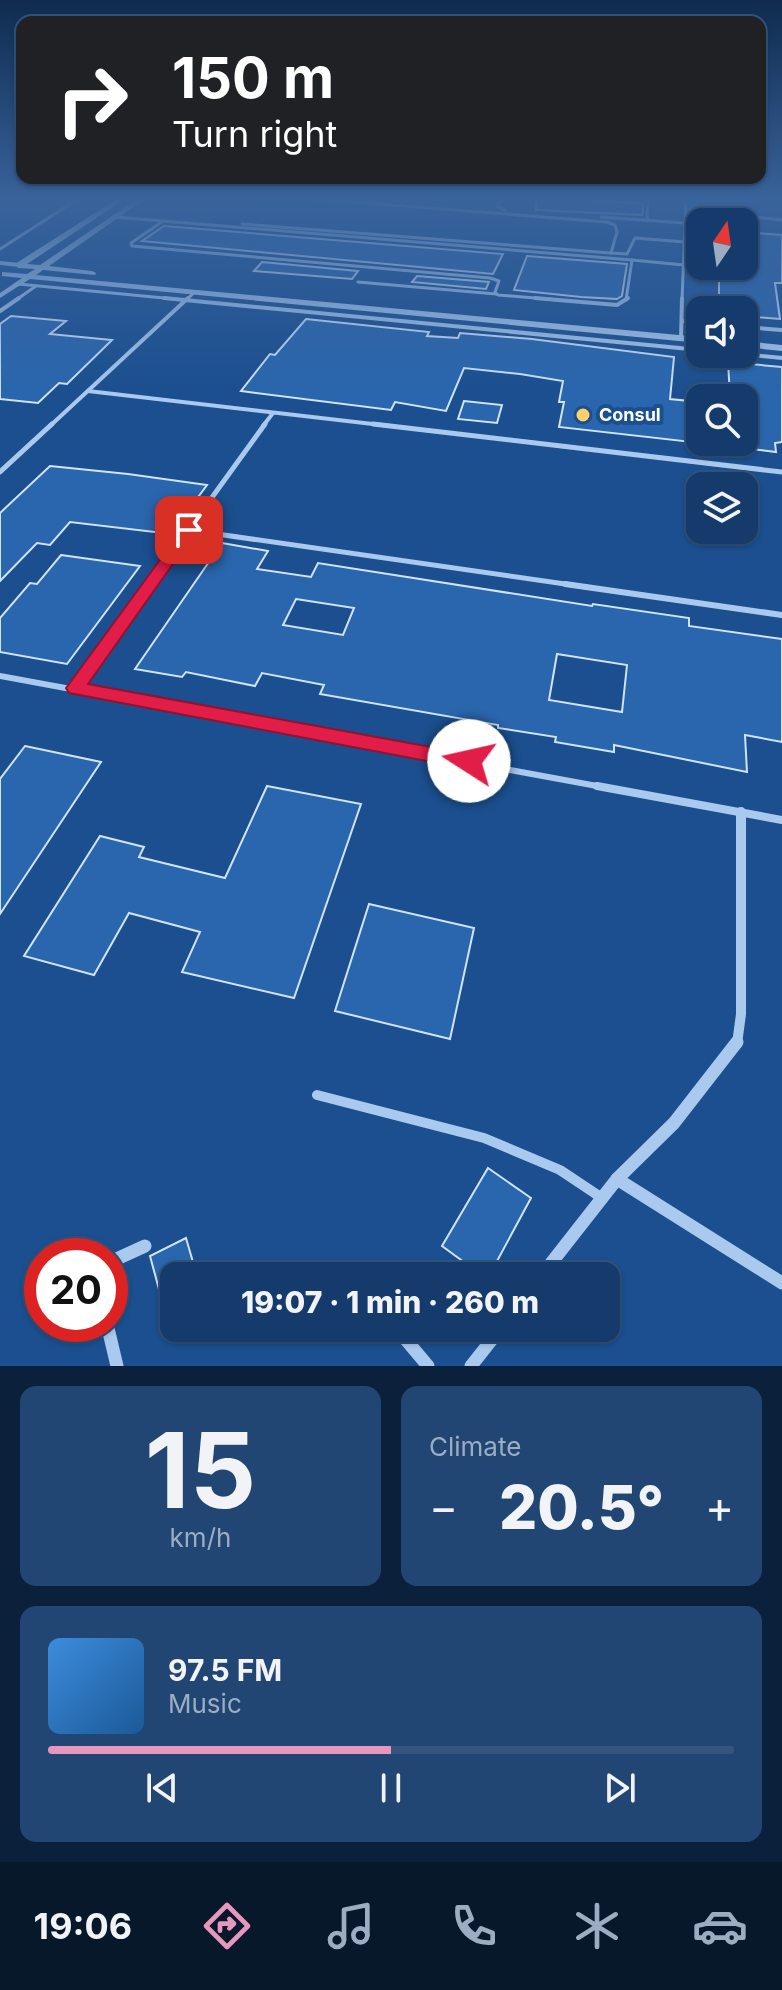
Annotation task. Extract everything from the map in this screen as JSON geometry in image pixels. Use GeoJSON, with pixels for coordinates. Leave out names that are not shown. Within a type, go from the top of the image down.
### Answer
{"type":"FeatureCollection","features":[{"type":"Feature","properties":{"kind":"street"},"geometry":{"type":"LineString","coordinates":[[0,263],[686,331]]}},
{"type":"Feature","properties":{"kind":"street"},"geometry":{"type":"LineString","coordinates":[[3,276],[23,263]]}},
{"type":"Feature","properties":{"kind":"street"},"geometry":{"type":"LineString","coordinates":[[0,296],[48,263]]}},
{"type":"Feature","properties":{"kind":"street"},"geometry":{"type":"LineString","coordinates":[[3,276],[686,329]]}},
{"type":"Feature","properties":{"kind":"street"},"geometry":{"type":"LineString","coordinates":[[174,290],[183,282]]}},
{"type":"Feature","properties":{"kind":"street"},"geometry":{"type":"LineString","coordinates":[[758,335],[782,338]]}},
{"type":"Feature","properties":{"kind":"street"},"geometry":{"type":"LineString","coordinates":[[758,345],[782,348]]}},
{"type":"Feature","properties":{"kind":"street"},"geometry":{"type":"LineString","coordinates":[[552,1262],[617,1179],[674,1123],[737,1043],[741,1014],[741,812]]}},
{"type":"Feature","properties":{"kind":"street"},"geometry":{"type":"LineString","coordinates":[[617,1179],[782,1283]]}},
{"type":"Feature","properties":{"kind":"street"},"geometry":{"type":"LineString","coordinates":[[128,1254],[145,1246]]}},
{"type":"Feature","properties":{"kind":"street"},"geometry":{"type":"LineString","coordinates":[[111,1342],[117,1366]]}},
{"type":"Feature","properties":{"kind":"street"},"geometry":{"type":"LineString","coordinates":[[408,1342],[428,1366]]}},
{"type":"Feature","properties":{"kind":"street"},"geometry":{"type":"LineString","coordinates":[[471,1366],[490,1342]]}},
{"type":"Feature","properties":{"kind":"lane"},"geometry":{"type":"LineString","coordinates":[[319,263],[490,278],[499,281],[496,294]]}},
{"type":"Feature","properties":{"kind":"lane"},"geometry":{"type":"LineString","coordinates":[[358,282],[625,303],[632,263]]}},
{"type":"Feature","properties":{"kind":"lane"},"geometry":{"type":"LineString","coordinates":[[661,263],[684,265],[682,329],[686,328]]}},
{"type":"Feature","properties":{"kind":"lane"},"geometry":{"type":"LineString","coordinates":[[18,284],[686,349]]}},
{"type":"Feature","properties":{"kind":"lane"},"geometry":{"type":"LineString","coordinates":[[0,311],[36,286]]}},
{"type":"Feature","properties":{"kind":"lane"},"geometry":{"type":"LineString","coordinates":[[0,472],[195,292]]}},
{"type":"Feature","properties":{"kind":"lane"},"geometry":{"type":"LineString","coordinates":[[758,328],[782,330]]}},
{"type":"Feature","properties":{"kind":"lane"},"geometry":{"type":"LineString","coordinates":[[758,356],[782,358]]}},
{"type":"Feature","properties":{"kind":"lane"},"geometry":{"type":"LineString","coordinates":[[88,391],[782,472]]}},
{"type":"Feature","properties":{"kind":"lane"},"geometry":{"type":"LineString","coordinates":[[75,688],[273,413]]}},
{"type":"Feature","properties":{"kind":"lane"},"geometry":{"type":"LineString","coordinates":[[189,530],[782,615]]}},
{"type":"Feature","properties":{"kind":"lane"},"geometry":{"type":"LineString","coordinates":[[0,676],[782,820]]}},
{"type":"Feature","properties":{"kind":"lane"},"geometry":{"type":"LineString","coordinates":[[317,1095],[484,1138],[560,1170],[602,1198]]}},
{"type":"Feature","properties":{"kind":"building"},"geometry":{"type":"Polygon","coordinates":[[[261,263],[270,263],[358,271],[352,279],[254,271],[261,263]]]}},
{"type":"Feature","properties":{"kind":"building"},"geometry":{"type":"Polygon","coordinates":[[[373,263],[499,263],[493,274],[373,263]]]}},
{"type":"Feature","properties":{"kind":"building"},"geometry":{"type":"Polygon","coordinates":[[[524,263],[627,264],[622,296],[617,299],[514,290],[524,263]]]}},
{"type":"Feature","properties":{"kind":"building"},"geometry":{"type":"Polygon","coordinates":[[[758,263],[782,263],[782,283],[775,283],[780,319],[758,317],[758,296],[719,296],[719,280],[758,280],[758,263]]]}},
{"type":"Feature","properties":{"kind":"building"},"geometry":{"type":"Polygon","coordinates":[[[417,276],[489,282],[486,289],[412,282],[417,276]]]}},
{"type":"Feature","properties":{"kind":"building"},"geometry":{"type":"Polygon","coordinates":[[[11,316],[66,321],[50,334],[112,340],[67,384],[59,383],[38,403],[0,399],[0,324],[11,316]]]}},
{"type":"Feature","properties":{"kind":"building"},"geometry":{"type":"Polygon","coordinates":[[[306,319],[429,332],[427,336],[458,338],[460,333],[532,339],[674,357],[670,399],[686,401],[686,441],[559,427],[564,402],[559,402],[563,381],[520,374],[464,368],[446,411],[395,402],[391,410],[241,391],[270,354],[275,355],[306,319]]]}},
{"type":"Feature","properties":{"kind":"building"},"geometry":{"type":"Polygon","coordinates":[[[758,365],[782,367],[782,442],[775,443],[776,452],[758,450],[758,384],[729,384],[728,368],[758,368],[758,365]]]}},
{"type":"Feature","properties":{"kind":"building"},"geometry":{"type":"Polygon","coordinates":[[[464,401],[502,405],[497,423],[458,419],[464,401]]]}},
{"type":"Feature","properties":{"kind":"building"},"geometry":{"type":"Polygon","coordinates":[[[50,466],[207,485],[193,504],[184,503],[163,533],[70,522],[50,545],[37,543],[0,581],[0,513],[50,466]]]}},
{"type":"Feature","properties":{"kind":"building"},"geometry":{"type":"Polygon","coordinates":[[[222,543],[268,551],[257,569],[311,577],[318,563],[689,618],[689,626],[782,639],[782,742],[745,735],[747,772],[614,745],[614,752],[555,742],[556,737],[498,728],[498,725],[320,694],[324,685],[262,673],[255,686],[186,672],[182,677],[135,669],[222,543]],[[296,599],[283,625],[343,635],[354,608],[296,599]],[[557,654],[549,700],[622,712],[627,665],[557,654]]]}},
{"type":"Feature","properties":{"kind":"building"},"geometry":{"type":"Polygon","coordinates":[[[61,555],[140,566],[67,664],[0,652],[0,618],[30,583],[37,584],[61,555]]]}},
{"type":"Feature","properties":{"kind":"building"},"geometry":{"type":"Polygon","coordinates":[[[25,746],[101,762],[0,914],[0,779],[25,746]]]}},
{"type":"Feature","properties":{"kind":"building"},"geometry":{"type":"Polygon","coordinates":[[[267,786],[361,804],[294,998],[182,972],[200,932],[129,913],[94,975],[24,956],[100,836],[144,847],[139,857],[225,878],[267,786]]]}},
{"type":"Feature","properties":{"kind":"building"},"geometry":{"type":"Polygon","coordinates":[[[369,904],[474,928],[450,1039],[335,1011],[369,904]]]}},
{"type":"Feature","properties":{"kind":"building"},"geometry":{"type":"Polygon","coordinates":[[[488,1168],[531,1198],[497,1262],[464,1262],[442,1246],[488,1168]]]}},
{"type":"Feature","properties":{"kind":"building"},"geometry":{"type":"Polygon","coordinates":[[[186,1238],[193,1262],[160,1262],[160,1293],[150,1256],[186,1238]]]}},
{"type":"Feature","properties":{"kind":"place","name":"Consul"},"geometry":{"type":"Point","coordinates":[583,415]}},
{"type":"Feature","properties":{"kind":"route"},"geometry":{"type":"LineString","coordinates":[[189,530],[75,688],[469,761]]}}]}
